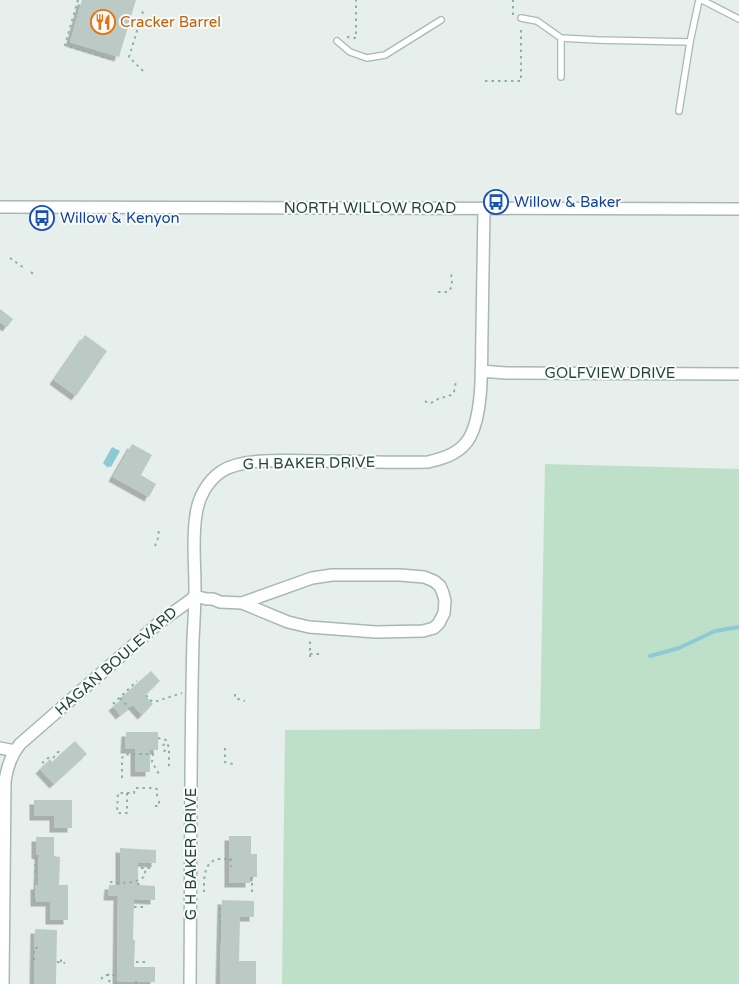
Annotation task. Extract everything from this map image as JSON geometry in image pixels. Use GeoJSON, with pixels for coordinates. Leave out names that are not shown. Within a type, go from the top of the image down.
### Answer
{"type":"FeatureCollection","features":[{"type":"Feature","properties":{"kind":"street","name":"NORTH WILLOW ROAD"},"geometry":{"type":"LineString","coordinates":[[0,207],[739,209]]}},
{"type":"Feature","properties":{"kind":"street","name":"G H BAKER DRIVE"},"geometry":{"type":"LineString","coordinates":[[190,984],[194,536],[200,498],[206,487],[222,471],[247,462],[428,462],[451,455],[465,443],[475,426],[479,403],[484,208]]}},
{"type":"Feature","properties":{"kind":"street","name":"GOLFVIEW DRIVE"},"geometry":{"type":"LineString","coordinates":[[481,371],[506,373],[739,374]]}},
{"type":"Feature","properties":{"kind":"street"},"geometry":{"type":"LineString","coordinates":[[194,596],[220,602],[242,603],[288,622],[312,628],[376,632],[422,631],[434,628],[439,624],[444,613],[445,601],[440,586],[434,580],[424,577],[332,575],[309,579],[242,603]]}},
{"type":"Feature","properties":{"kind":"street","name":"HAGAN BOULEVARD"},"geometry":{"type":"LineString","coordinates":[[15,750],[160,622],[194,596]]}},
{"type":"Feature","properties":{"kind":"street"},"geometry":{"type":"LineString","coordinates":[[0,748],[15,750],[7,769],[5,781],[3,984]]}},
{"type":"Feature","properties":{"kind":"lane"},"geometry":{"type":"LineString","coordinates":[[679,111],[690,42],[701,0],[739,19]]}},
{"type":"Feature","properties":{"kind":"lane"},"geometry":{"type":"LineString","coordinates":[[521,18],[537,21],[561,38],[690,42]]}},
{"type":"Feature","properties":{"kind":"lane"},"geometry":{"type":"LineString","coordinates":[[337,41],[350,52],[367,58],[385,55],[441,20]]}},
{"type":"Feature","properties":{"kind":"lane"},"geometry":{"type":"LineString","coordinates":[[561,38],[561,77]]}},
{"type":"Feature","properties":{"kind":"path"},"geometry":{"type":"LineString","coordinates":[[78,0],[65,45],[110,60]]}},
{"type":"Feature","properties":{"kind":"path"},"geometry":{"type":"LineString","coordinates":[[347,38],[356,38],[356,0]]}},
{"type":"Feature","properties":{"kind":"path"},"geometry":{"type":"LineString","coordinates":[[513,0],[513,18]]}},
{"type":"Feature","properties":{"kind":"path"},"geometry":{"type":"LineString","coordinates":[[143,71],[129,57],[144,8]]}},
{"type":"Feature","properties":{"kind":"path"},"geometry":{"type":"LineString","coordinates":[[485,81],[521,81],[521,18]]}},
{"type":"Feature","properties":{"kind":"path"},"geometry":{"type":"LineString","coordinates":[[10,258],[24,268]]}},
{"type":"Feature","properties":{"kind":"path"},"geometry":{"type":"LineString","coordinates":[[438,292],[450,290],[452,271]]}},
{"type":"Feature","properties":{"kind":"path"},"geometry":{"type":"LineString","coordinates":[[425,401],[431,403],[451,395],[454,392],[456,381]]}},
{"type":"Feature","properties":{"kind":"path"},"geometry":{"type":"LineString","coordinates":[[156,546],[159,529]]}},
{"type":"Feature","properties":{"kind":"path"},"geometry":{"type":"LineString","coordinates":[[312,628],[310,656],[323,654]]}},
{"type":"Feature","properties":{"kind":"path"},"geometry":{"type":"LineString","coordinates":[[113,704],[137,681]]}},
{"type":"Feature","properties":{"kind":"path"},"geometry":{"type":"LineString","coordinates":[[146,695],[154,702],[192,689]]}},
{"type":"Feature","properties":{"kind":"path"},"geometry":{"type":"LineString","coordinates":[[235,694],[235,698],[245,701]]}},
{"type":"Feature","properties":{"kind":"path"},"geometry":{"type":"LineString","coordinates":[[120,698],[130,709]]}},
{"type":"Feature","properties":{"kind":"path"},"geometry":{"type":"LineString","coordinates":[[158,738],[166,740]]}},
{"type":"Feature","properties":{"kind":"path"},"geometry":{"type":"LineString","coordinates":[[164,752],[163,747],[166,740]]}},
{"type":"Feature","properties":{"kind":"path"},"geometry":{"type":"LineString","coordinates":[[166,740],[169,748],[169,770]]}},
{"type":"Feature","properties":{"kind":"path"},"geometry":{"type":"LineString","coordinates":[[225,748],[225,762],[235,764]]}},
{"type":"Feature","properties":{"kind":"path"},"geometry":{"type":"LineString","coordinates":[[42,763],[48,758],[52,758],[58,752],[61,754]]}},
{"type":"Feature","properties":{"kind":"path"},"geometry":{"type":"LineString","coordinates":[[122,778],[122,758],[124,755],[130,754],[153,754],[152,762],[159,774]]}},
{"type":"Feature","properties":{"kind":"path"},"geometry":{"type":"LineString","coordinates":[[127,793],[127,813],[118,813],[118,794],[127,793],[134,793],[135,788],[154,788],[159,806],[155,806]]}},
{"type":"Feature","properties":{"kind":"path"},"geometry":{"type":"LineString","coordinates":[[35,873],[36,857],[38,857]]}},
{"type":"Feature","properties":{"kind":"path"},"geometry":{"type":"LineString","coordinates":[[204,892],[206,867],[212,861],[231,859],[230,868]]}},
{"type":"Feature","properties":{"kind":"path"},"geometry":{"type":"LineString","coordinates":[[141,868],[151,868]]}},
{"type":"Feature","properties":{"kind":"path"},"geometry":{"type":"LineString","coordinates":[[111,883],[138,881],[144,876],[146,868]]}},
{"type":"Feature","properties":{"kind":"path"},"geometry":{"type":"LineString","coordinates":[[252,876],[252,892]]}},
{"type":"Feature","properties":{"kind":"path"},"geometry":{"type":"LineString","coordinates":[[34,893],[34,903],[50,904]]}},
{"type":"Feature","properties":{"kind":"path"},"geometry":{"type":"LineString","coordinates":[[134,907],[144,907]]}},
{"type":"Feature","properties":{"kind":"path"},"geometry":{"type":"LineString","coordinates":[[220,908],[220,925],[222,925]]}},
{"type":"Feature","properties":{"kind":"path"},"geometry":{"type":"LineString","coordinates":[[34,960],[34,948],[38,948],[38,945]]}},
{"type":"Feature","properties":{"kind":"path"},"geometry":{"type":"LineString","coordinates":[[61,957],[61,962]]}},
{"type":"Feature","properties":{"kind":"path"},"geometry":{"type":"LineString","coordinates":[[57,962],[65,962]]}},
{"type":"Feature","properties":{"kind":"path"},"geometry":{"type":"LineString","coordinates":[[136,962],[146,962]]}},
{"type":"Feature","properties":{"kind":"path"},"geometry":{"type":"LineString","coordinates":[[101,979],[108,974],[117,975]]}},
{"type":"Feature","properties":{"kind":"path"},"geometry":{"type":"LineString","coordinates":[[108,974],[109,981],[118,984]]}},
{"type":"Feature","properties":{"kind":"green space"},"geometry":{"type":"Polygon","coordinates":[[[545,464],[739,469],[739,984],[282,984],[285,730],[540,729],[545,464]]]}},
{"type":"Feature","properties":{"kind":"water"},"geometry":{"type":"Polygon","coordinates":[[[112,447],[120,451],[111,467],[109,466],[108,468],[103,463],[112,447]]]}},
{"type":"Feature","properties":{"kind":"building","name":"Cracker Barrel"},"geometry":{"type":"Polygon","coordinates":[[[82,0],[136,0],[119,57],[70,42],[82,0]]]}},
{"type":"Feature","properties":{"kind":"building"},"geometry":{"type":"Polygon","coordinates":[[[0,309],[13,319],[7,327],[0,322],[0,309]]]}},
{"type":"Feature","properties":{"kind":"building"},"geometry":{"type":"Polygon","coordinates":[[[85,335],[107,351],[76,396],[54,380],[85,335]]]}},
{"type":"Feature","properties":{"kind":"building"},"geometry":{"type":"Polygon","coordinates":[[[132,444],[152,455],[141,475],[156,484],[149,497],[113,477],[132,444]]]}},
{"type":"Feature","properties":{"kind":"building"},"geometry":{"type":"Polygon","coordinates":[[[151,671],[160,681],[145,695],[153,704],[142,715],[133,705],[120,715],[113,706],[151,671]]]}},
{"type":"Feature","properties":{"kind":"building"},"geometry":{"type":"Polygon","coordinates":[[[126,732],[158,732],[158,750],[150,750],[150,772],[135,772],[135,749],[125,749],[126,732]]]}},
{"type":"Feature","properties":{"kind":"building"},"geometry":{"type":"Polygon","coordinates":[[[75,741],[87,754],[54,784],[40,769],[50,759],[52,762],[75,741]]]}},
{"type":"Feature","properties":{"kind":"building"},"geometry":{"type":"Polygon","coordinates":[[[34,800],[72,800],[72,828],[54,828],[54,816],[34,816],[34,800]]]}},
{"type":"Feature","properties":{"kind":"building"},"geometry":{"type":"Polygon","coordinates":[[[229,836],[251,836],[251,854],[257,854],[257,877],[250,877],[250,883],[229,883],[229,836]]]}},
{"type":"Feature","properties":{"kind":"building"},"geometry":{"type":"Polygon","coordinates":[[[36,837],[54,837],[54,856],[60,857],[59,885],[68,885],[68,920],[50,920],[50,902],[35,902],[35,885],[38,885],[39,855],[36,854],[36,837]]]}},
{"type":"Feature","properties":{"kind":"building"},"geometry":{"type":"Polygon","coordinates":[[[120,848],[156,850],[156,863],[138,862],[138,885],[155,886],[155,900],[134,899],[133,940],[135,940],[134,967],[155,967],[155,982],[117,981],[118,896],[108,896],[109,885],[120,885],[120,848]]]}},
{"type":"Feature","properties":{"kind":"building"},"geometry":{"type":"Polygon","coordinates":[[[222,900],[254,901],[254,917],[240,917],[239,961],[256,961],[256,984],[220,984],[222,900]]]}},
{"type":"Feature","properties":{"kind":"building"},"geometry":{"type":"Polygon","coordinates":[[[35,929],[57,930],[56,984],[34,984],[35,929]]]}},
{"type":"Feature","properties":{"kind":"waterway"},"geometry":{"type":"LineString","coordinates":[[650,656],[679,648],[715,631],[739,627]]}},
{"type":"Feature","properties":{"kind":"place","name":"Cracker Barrel"},"geometry":{"type":"Point","coordinates":[103,22]}},
{"type":"Feature","properties":{"kind":"place","name":"Willow & Baker"},"geometry":{"type":"Point","coordinates":[496,202]}},
{"type":"Feature","properties":{"kind":"place","name":"Willow & Kenyon"},"geometry":{"type":"Point","coordinates":[42,218]}}]}
